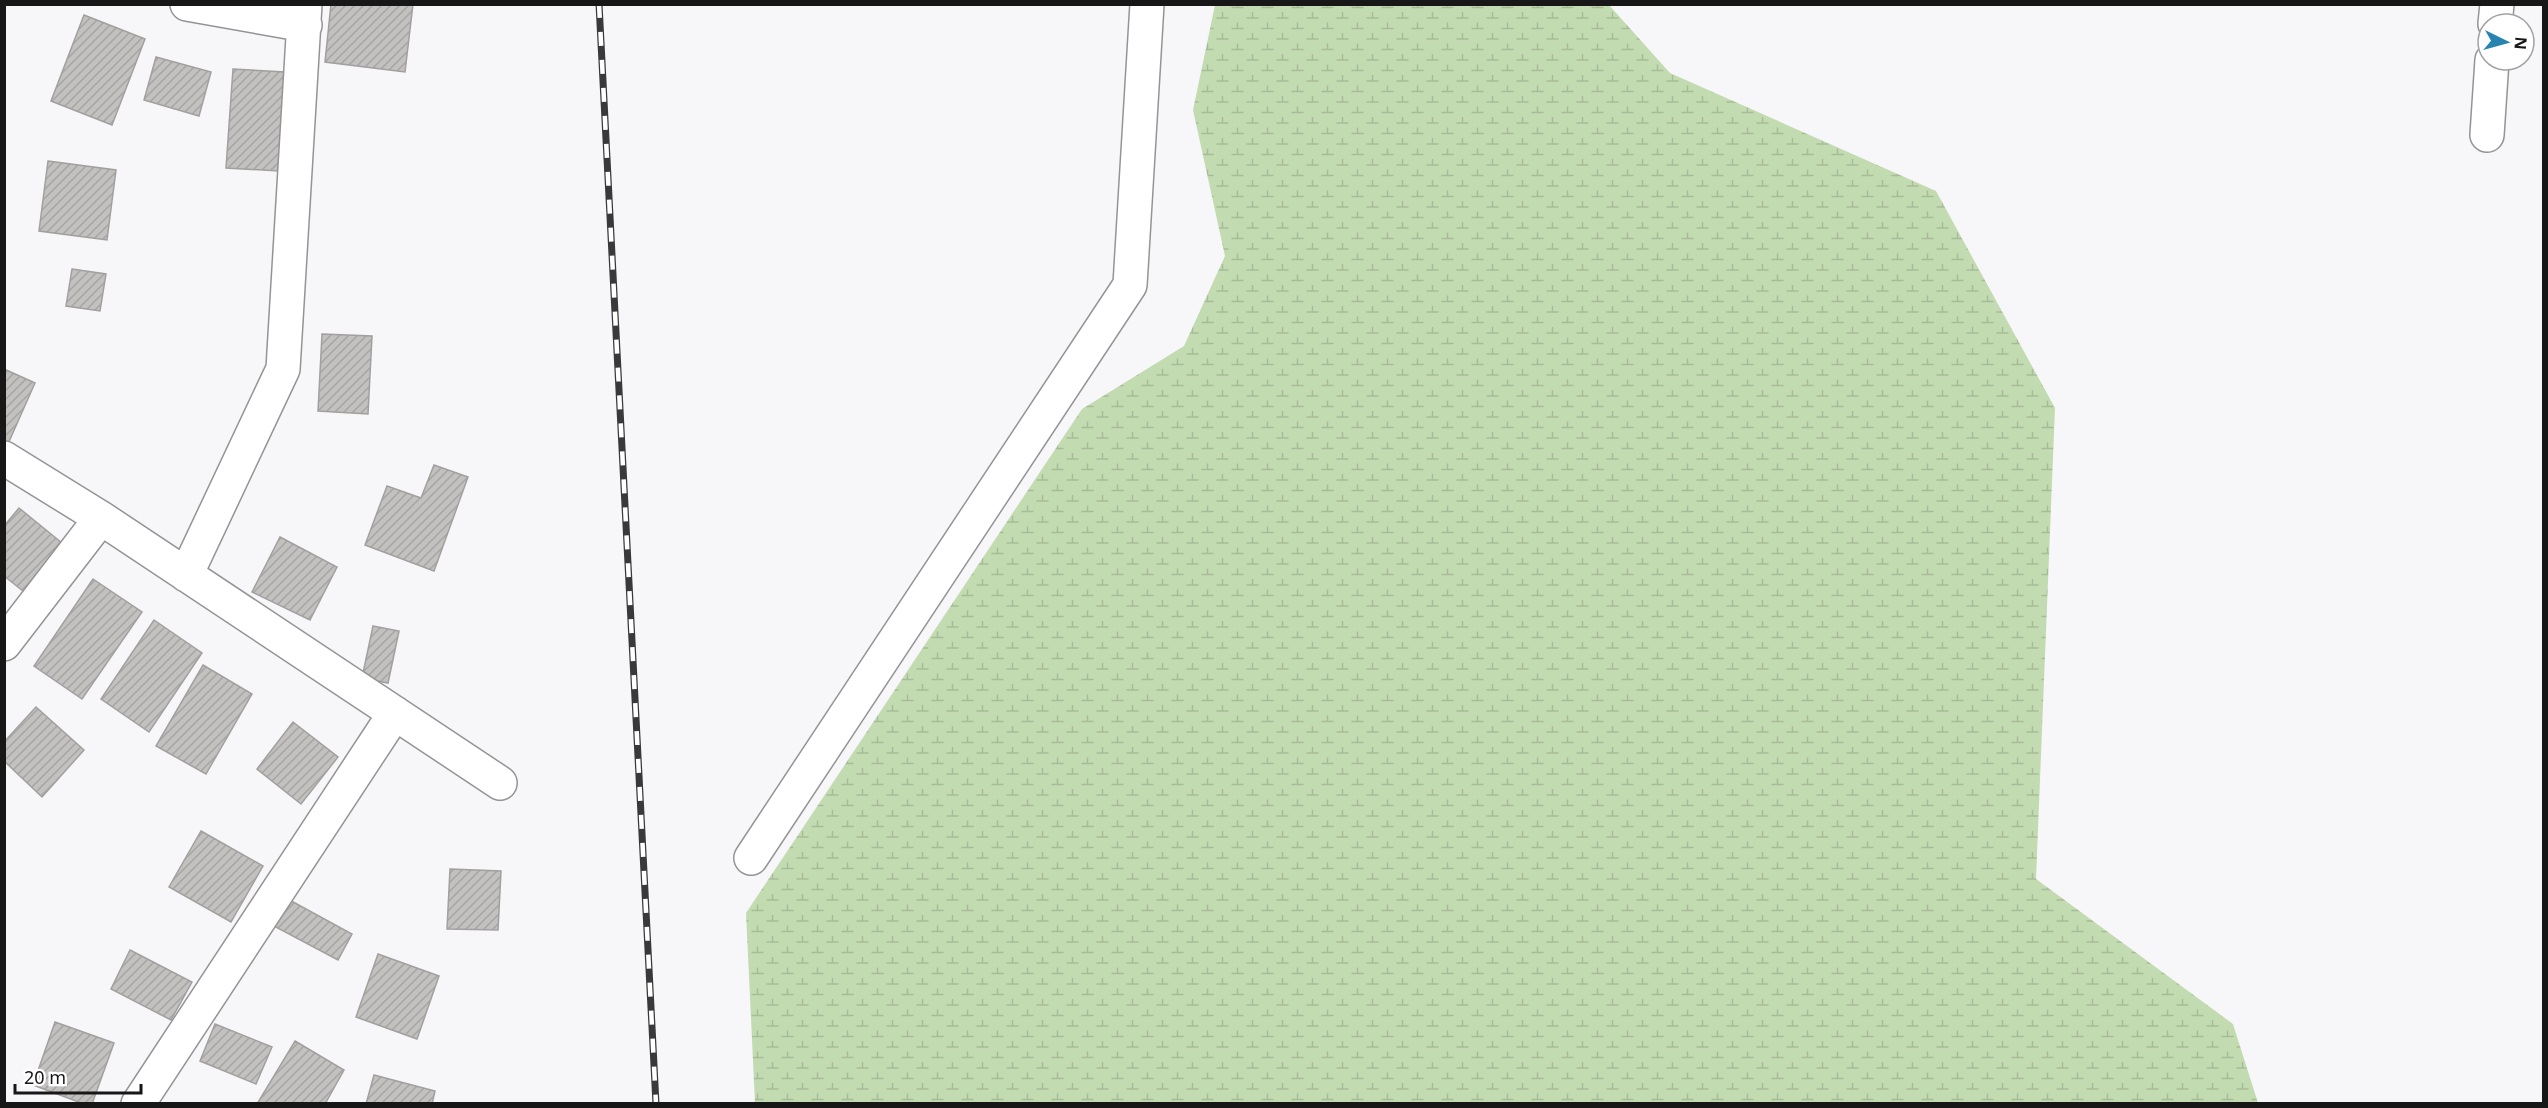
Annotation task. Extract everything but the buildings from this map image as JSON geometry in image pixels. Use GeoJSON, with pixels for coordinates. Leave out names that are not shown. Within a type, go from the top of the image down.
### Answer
{"type":"FeatureCollection","features":[{"type":"Feature","properties":{"kind":"street"},"geometry":{"type":"LineString","coordinates":[[186,575],[283,369],[305,15],[187,4]]}},
{"type":"Feature","properties":{"kind":"street"},"geometry":{"type":"LineString","coordinates":[[751,858],[1130,285],[1147,4]]}},
{"type":"Feature","properties":{"kind":"street"},"geometry":{"type":"LineString","coordinates":[[2487,135],[2491,72]]}},
{"type":"Feature","properties":{"kind":"street"},"geometry":{"type":"LineString","coordinates":[[4,458],[101,518],[500,783]]}},
{"type":"Feature","properties":{"kind":"street"},"geometry":{"type":"LineString","coordinates":[[4,644],[101,518]]}},
{"type":"Feature","properties":{"kind":"street"},"geometry":{"type":"LineString","coordinates":[[138,1104],[395,713]]}},
{"type":"Feature","properties":{"kind":"green space"},"geometry":{"type":"Polygon","coordinates":[[[1215,5],[1609,5],[1670,73],[1936,191],[2055,408],[2036,879],[2233,1024],[2258,1103],[755,1103],[746,913],[1082,409],[1184,346],[1225,256],[1193,110],[1215,5]]]}},
{"type":"Feature","properties":{"kind":"railway"},"geometry":{"type":"LineString","coordinates":[[599,4],[656,1104]]}}]}
